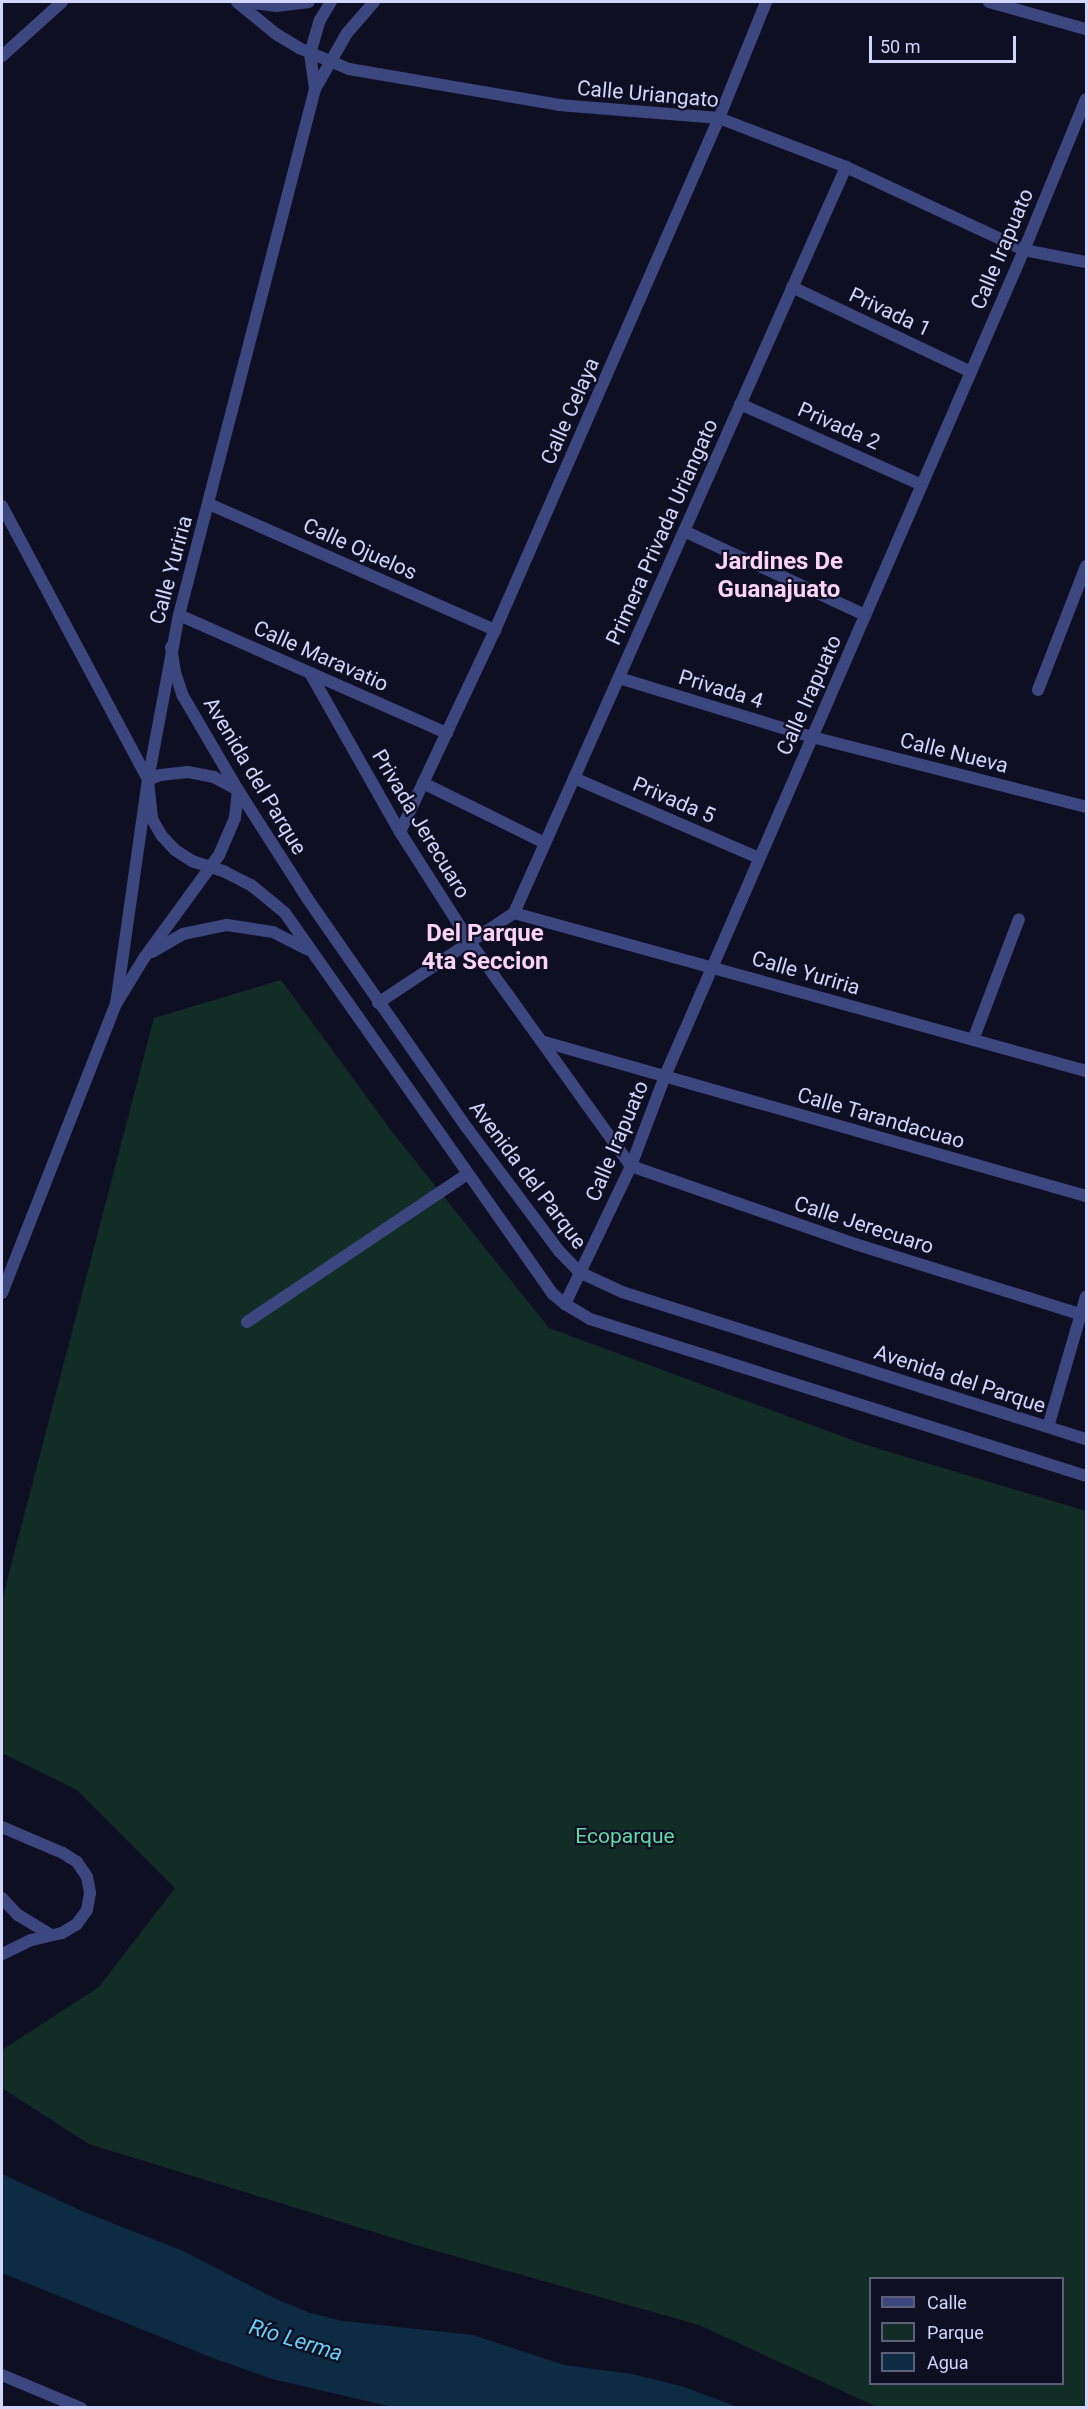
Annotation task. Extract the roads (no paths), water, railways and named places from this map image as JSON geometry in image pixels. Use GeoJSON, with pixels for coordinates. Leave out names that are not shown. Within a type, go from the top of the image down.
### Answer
{"type":"FeatureCollection","features":[{"type":"Feature","properties":{"kind":"street"},"geometry":{"type":"LineString","coordinates":[[2,56],[62,2]]}},
{"type":"Feature","properties":{"kind":"street","name":"Calle Uriangato"},"geometry":{"type":"LineString","coordinates":[[237,2],[276,34],[310,54],[375,75],[559,105],[719,118],[846,167],[1024,250],[1086,262]]}},
{"type":"Feature","properties":{"kind":"street"},"geometry":{"type":"LineString","coordinates":[[244,2],[276,6],[309,2]]}},
{"type":"Feature","properties":{"kind":"street"},"geometry":{"type":"LineString","coordinates":[[315,89],[310,54],[320,20],[331,2]]}},
{"type":"Feature","properties":{"kind":"street"},"geometry":{"type":"LineString","coordinates":[[315,89],[333,63],[347,33],[374,2]]}},
{"type":"Feature","properties":{"kind":"street","name":"Calle Celaya"},"geometry":{"type":"LineString","coordinates":[[400,832],[495,630],[719,118],[766,2]]}},
{"type":"Feature","properties":{"kind":"street"},"geometry":{"type":"LineString","coordinates":[[989,2],[1086,29]]}},
{"type":"Feature","properties":{"kind":"street","name":"Calle Yuriria"},"geometry":{"type":"LineString","coordinates":[[116,1004],[147,780],[171,647],[315,89]]}},
{"type":"Feature","properties":{"kind":"street","name":"Calle Irapuato"},"geometry":{"type":"LineString","coordinates":[[565,1304],[631,1166],[665,1076],[1024,250],[1086,99]]}},
{"type":"Feature","properties":{"kind":"street","name":"Primera Privada Uriangato"},"geometry":{"type":"LineString","coordinates":[[514,912],[846,167]]}},
{"type":"Feature","properties":{"kind":"street","name":"Privada 1"},"geometry":{"type":"LineString","coordinates":[[792,287],[971,372]]}},
{"type":"Feature","properties":{"kind":"street","name":"Privada 2"},"geometry":{"type":"LineString","coordinates":[[740,404],[922,484]]}},
{"type":"Feature","properties":{"kind":"street","name":"Calle Ojuelos"},"geometry":{"type":"LineString","coordinates":[[209,504],[495,630]]}},
{"type":"Feature","properties":{"kind":"street"},"geometry":{"type":"LineString","coordinates":[[2,506],[147,780],[152,819],[162,836],[183,855],[251,885],[285,913],[542,1282],[565,1304],[590,1319],[1086,1476]]}},
{"type":"Feature","properties":{"kind":"street"},"geometry":{"type":"LineString","coordinates":[[684,531],[865,615]]}},
{"type":"Feature","properties":{"kind":"street"},"geometry":{"type":"LineString","coordinates":[[1038,690],[1086,567]]}},
{"type":"Feature","properties":{"kind":"street","name":"Calle Maravatio"},"geometry":{"type":"LineString","coordinates":[[178,615],[447,733]]}},
{"type":"Feature","properties":{"kind":"street","name":"Avenida del Parque"},"geometry":{"type":"LineString","coordinates":[[171,647],[175,672],[183,696],[238,790],[378,1003],[474,1138],[559,1251],[579,1272],[621,1292],[1086,1439]]}},
{"type":"Feature","properties":{"kind":"street","name":"Privada Jerecuaro"},"geometry":{"type":"LineString","coordinates":[[310,673],[400,832],[470,942],[631,1166]]}},
{"type":"Feature","properties":{"kind":"street","name":"Privada 4"},"geometry":{"type":"LineString","coordinates":[[618,678],[812,737]]}},
{"type":"Feature","properties":{"kind":"street","name":"Calle Nueva"},"geometry":{"type":"LineString","coordinates":[[812,737],[1086,807]]}},
{"type":"Feature","properties":{"kind":"street"},"geometry":{"type":"LineString","coordinates":[[2,1293],[116,1004],[144,957],[211,866],[232,831],[238,790],[214,777],[188,772],[160,775],[147,780]]}},
{"type":"Feature","properties":{"kind":"street","name":"Privada 5"},"geometry":{"type":"LineString","coordinates":[[574,778],[759,858]]}},
{"type":"Feature","properties":{"kind":"street"},"geometry":{"type":"LineString","coordinates":[[423,783],[545,843]]}},
{"type":"Feature","properties":{"kind":"street"},"geometry":{"type":"LineString","coordinates":[[378,1003],[514,912]]}},
{"type":"Feature","properties":{"kind":"street","name":"Calle Yuriria"},"geometry":{"type":"LineString","coordinates":[[514,912],[1086,1071]]}},
{"type":"Feature","properties":{"kind":"street"},"geometry":{"type":"LineString","coordinates":[[973,1040],[1019,919]]}},
{"type":"Feature","properties":{"kind":"street"},"geometry":{"type":"LineString","coordinates":[[144,957],[183,934],[227,925],[273,932],[294,940],[313,953]]}},
{"type":"Feature","properties":{"kind":"street","name":"Calle Tarandacuao"},"geometry":{"type":"LineString","coordinates":[[542,1041],[1086,1196]]}},
{"type":"Feature","properties":{"kind":"street","name":"Calle Jerecuaro"},"geometry":{"type":"LineString","coordinates":[[631,1166],[855,1244],[1084,1315]]}},
{"type":"Feature","properties":{"kind":"street"},"geometry":{"type":"LineString","coordinates":[[247,1323],[467,1174]]}},
{"type":"Feature","properties":{"kind":"street"},"geometry":{"type":"LineString","coordinates":[[1048,1427],[1084,1315],[1086,1296]]}},
{"type":"Feature","properties":{"kind":"street"},"geometry":{"type":"LineString","coordinates":[[2,1954],[31,1940],[62,1933],[77,1924],[87,1910],[90,1893],[87,1876],[77,1862],[63,1853],[4,1831]]}},
{"type":"Feature","properties":{"kind":"street"},"geometry":{"type":"LineString","coordinates":[[2,1898],[26,1921],[51,1935]]}},
{"type":"Feature","properties":{"kind":"street"},"geometry":{"type":"LineString","coordinates":[[2,2375],[81,2408]]}},
{"type":"Feature","properties":{"kind":"water","name":"Río Lerma"},"geometry":{"type":"Polygon","coordinates":[[[2,2174],[84,2212],[181,2250],[276,2299],[310,2313],[343,2321],[473,2335],[564,2365],[632,2374],[681,2386],[738,2407],[393,2407],[272,2379],[213,2358],[2,2273],[2,2174]]]}},
{"type":"Feature","properties":{"kind":"district","name":"Jardines De Guanajuato"},"geometry":{"type":"Point","coordinates":[779,576]}},
{"type":"Feature","properties":{"kind":"district","name":"Del Parque 4ta Seccion"},"geometry":{"type":"Point","coordinates":[485,948]}},
{"type":"Feature","properties":{"kind":"park label","name":"Ecoparque"},"geometry":{"type":"Point","coordinates":[625,1836]}}]}
